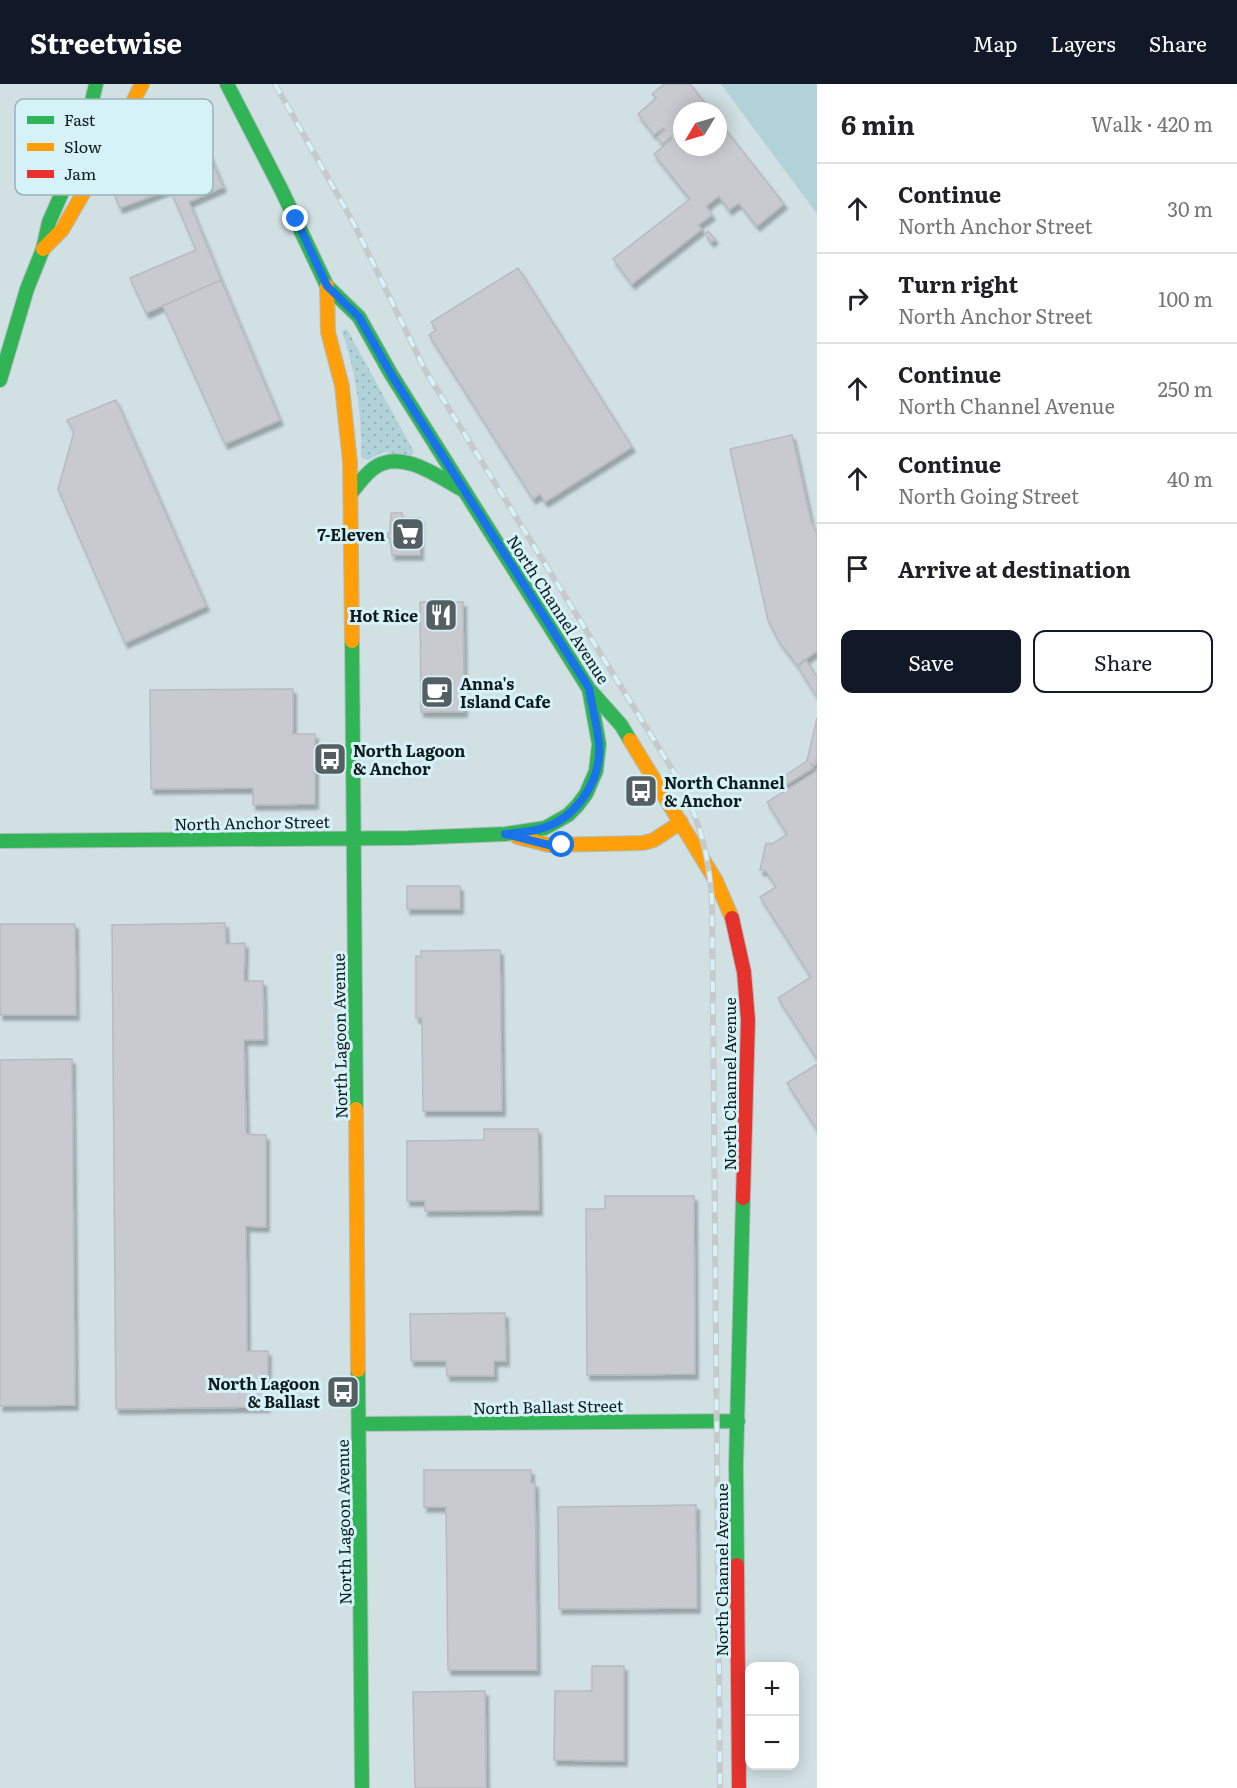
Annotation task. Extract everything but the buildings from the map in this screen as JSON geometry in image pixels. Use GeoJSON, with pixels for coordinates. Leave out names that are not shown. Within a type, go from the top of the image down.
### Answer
{"type":"FeatureCollection","features":[{"type":"Feature","properties":{"kind":"street"},"geometry":{"type":"LineString","coordinates":[[93,99],[96,84]]}},
{"type":"Feature","properties":{"kind":"street"},"geometry":{"type":"LineString","coordinates":[[134,99],[142,84]]}},
{"type":"Feature","properties":{"kind":"street"},"geometry":{"type":"LineString","coordinates":[[227,84],[327,286]]}},
{"type":"Feature","properties":{"kind":"street"},"geometry":{"type":"LineString","coordinates":[[0,380],[27,289],[43,249],[49,222],[61,195]]}},
{"type":"Feature","properties":{"kind":"street"},"geometry":{"type":"LineString","coordinates":[[43,249],[62,230],[82,195]]}},
{"type":"Feature","properties":{"kind":"street","name":"North Channel Avenue"},"geometry":{"type":"LineString","coordinates":[[327,286],[359,317],[391,374],[589,688],[621,725],[716,881],[731,915],[740,950],[747,995],[738,1421],[739,1788]]}},
{"type":"Feature","properties":{"kind":"street","name":"North Lagoon Avenue"},"geometry":{"type":"LineString","coordinates":[[327,286],[328,332],[346,407],[351,493],[362,1788]]}},
{"type":"Feature","properties":{"kind":"street"},"geometry":{"type":"LineString","coordinates":[[351,493],[378,465],[396,460],[417,467],[464,491]]}},
{"type":"Feature","properties":{"kind":"street","name":"North Anchor Street"},"geometry":{"type":"LineString","coordinates":[[0,841],[354,838],[505,834],[534,831],[568,815],[586,794],[596,771],[599,744],[589,688]]}},
{"type":"Feature","properties":{"kind":"street","name":"North Anchor Street"},"geometry":{"type":"LineString","coordinates":[[505,834],[549,845],[643,843],[654,840],[681,822]]}},
{"type":"Feature","properties":{"kind":"street","name":"North Ballast Street"},"geometry":{"type":"LineString","coordinates":[[359,1424],[738,1421]]}},
{"type":"Feature","properties":{"kind":"shaded area"},"geometry":{"type":"Polygon","coordinates":[[[721,84],[817,84],[817,214],[721,84]]]}},
{"type":"Feature","properties":{"kind":"shaded area"},"geometry":{"type":"Polygon","coordinates":[[[347,329],[414,452],[411,456],[383,452],[368,460],[361,457],[357,393],[342,331],[347,329]]]}},
{"type":"Feature","properties":{"kind":"railway"},"geometry":{"type":"LineString","coordinates":[[275,84],[354,224],[425,370],[680,782],[703,841],[712,903],[720,1788]]}},
{"type":"Feature","properties":{"kind":"traffic: fast"},"geometry":{"type":"LineString","coordinates":[[92,99],[96,84]]}},
{"type":"Feature","properties":{"kind":"traffic: fast"},"geometry":{"type":"LineString","coordinates":[[227,84],[281,189],[327,286],[359,317],[391,374],[589,689],[621,725],[630,740]]}},
{"type":"Feature","properties":{"kind":"traffic: fast"},"geometry":{"type":"LineString","coordinates":[[0,380],[27,289],[43,249],[49,222],[61,195]]}},
{"type":"Feature","properties":{"kind":"traffic: fast"},"geometry":{"type":"LineString","coordinates":[[351,493],[377,466],[399,461],[422,468],[463,490]]}},
{"type":"Feature","properties":{"kind":"traffic: fast"},"geometry":{"type":"LineString","coordinates":[[352,641],[356,1109]]}},
{"type":"Feature","properties":{"kind":"traffic: fast"},"geometry":{"type":"LineString","coordinates":[[0,841],[408,838],[505,834],[545,828],[568,815],[577,806],[586,794],[596,771],[599,744],[589,689]]}},
{"type":"Feature","properties":{"kind":"traffic: fast"},"geometry":{"type":"LineString","coordinates":[[737,1565],[736,1464],[743,1198]]}},
{"type":"Feature","properties":{"kind":"traffic: fast"},"geometry":{"type":"LineString","coordinates":[[358,1370],[362,1788]]}},
{"type":"Feature","properties":{"kind":"traffic: fast"},"geometry":{"type":"LineString","coordinates":[[359,1424],[738,1421]]}},
{"type":"Feature","properties":{"kind":"traffic: slow"},"geometry":{"type":"LineString","coordinates":[[134,99],[142,84]]}},
{"type":"Feature","properties":{"kind":"traffic: slow"},"geometry":{"type":"LineString","coordinates":[[43,249],[62,230],[82,195]]}},
{"type":"Feature","properties":{"kind":"traffic: slow"},"geometry":{"type":"LineString","coordinates":[[327,286],[328,332],[342,386],[350,462],[352,641]]}},
{"type":"Feature","properties":{"kind":"traffic: slow"},"geometry":{"type":"LineString","coordinates":[[630,740],[716,881],[732,918]]}},
{"type":"Feature","properties":{"kind":"traffic: slow"},"geometry":{"type":"LineString","coordinates":[[517,837],[549,845],[643,843],[654,840],[681,822]]}},
{"type":"Feature","properties":{"kind":"traffic: slow"},"geometry":{"type":"LineString","coordinates":[[356,1109],[358,1370]]}},
{"type":"Feature","properties":{"kind":"traffic: jam"},"geometry":{"type":"LineString","coordinates":[[732,918],[744,972],[748,1020],[743,1198]]}},
{"type":"Feature","properties":{"kind":"traffic: jam"},"geometry":{"type":"LineString","coordinates":[[737,1565],[739,1788]]}},
{"type":"Feature","properties":{"kind":"place","name":"7-Eleven"},"geometry":{"type":"Point","coordinates":[408,534]}},
{"type":"Feature","properties":{"kind":"place","name":"Hot Rice"},"geometry":{"type":"Point","coordinates":[441,615]}},
{"type":"Feature","properties":{"kind":"place","name":"Anna's Island Cafe"},"geometry":{"type":"Point","coordinates":[437,692]}},
{"type":"Feature","properties":{"kind":"place","name":"North Lagoon & Anchor"},"geometry":{"type":"Point","coordinates":[330,759]}},
{"type":"Feature","properties":{"kind":"place","name":"North Channel & Anchor"},"geometry":{"type":"Point","coordinates":[641,791]}},
{"type":"Feature","properties":{"kind":"place","name":"North Lagoon & Ballast"},"geometry":{"type":"Point","coordinates":[343,1392]}},
{"type":"Feature","properties":{"kind":"route"},"geometry":{"type":"LineString","coordinates":[[296,219],[327,286],[359,317],[391,374],[589,688],[599,744],[596,771],[586,794],[568,815],[545,828],[505,834],[549,845],[562,845]]}}]}
